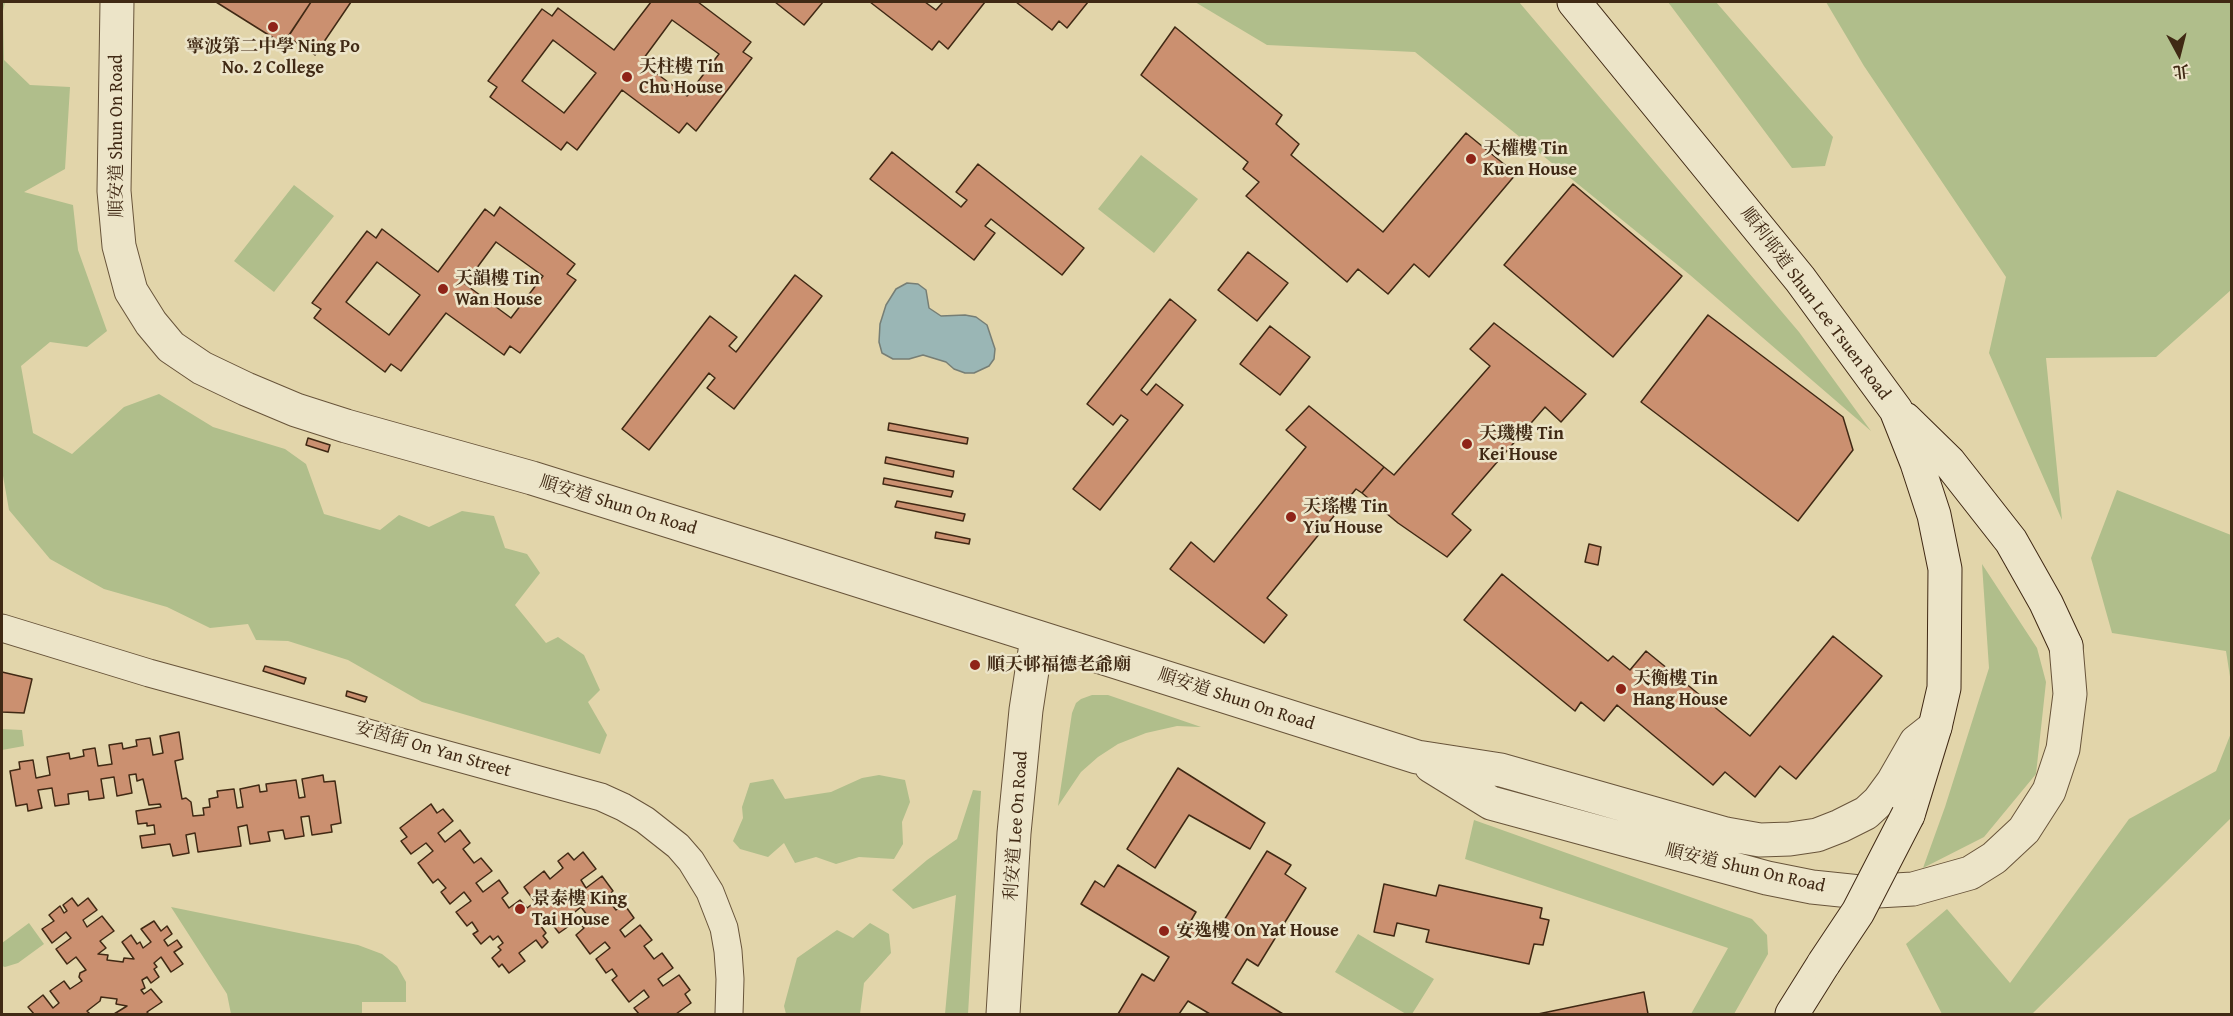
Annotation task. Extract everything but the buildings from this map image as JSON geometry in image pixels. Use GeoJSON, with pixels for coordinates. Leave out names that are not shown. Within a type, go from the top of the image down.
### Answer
{"type":"FeatureCollection","features":[{"type":"Feature","properties":{"kind":"street","name":"順安道 Shun On Road"},"geometry":{"type":"LineString","coordinates":[[117,2],[114,191],[119,246],[131,291],[151,323],[171,347],[202,368],[228,381],[316,417],[532,478],[1417,757],[1501,770],[1726,834],[1760,840],[1817,835],[1866,813],[1879,801],[1893,782],[1916,742],[1935,728]]}},
{"type":"Feature","properties":{"kind":"street","name":"順利邨道 Shun Lee Tsuen Road"},"geometry":{"type":"LineString","coordinates":[[1574,2],[1800,279],[1896,410],[1934,515],[1945,569],[1944,688],[1935,728],[1908,815],[1858,912],[1792,1014]]}},
{"type":"Feature","properties":{"kind":"street","name":"順安道 Shun On Road"},"geometry":{"type":"LineString","coordinates":[[1417,757],[1491,802],[1619,839],[1767,878],[1812,887],[1860,892],[1913,889],[1970,873],[1994,858],[2024,830],[2049,791],[2063,749],[2070,694],[2066,646],[2046,603],[2011,541],[1949,462],[1896,410]]}},
{"type":"Feature","properties":{"kind":"street","name":"安茵街 On Yan Street"},"geometry":{"type":"LineString","coordinates":[[2,628],[149,673],[601,797],[623,807],[645,820],[678,846],[691,861],[710,892],[724,928],[728,951],[729,1014]]}},
{"type":"Feature","properties":{"kind":"street","name":"利安道 Lee On Road"},"geometry":{"type":"LineString","coordinates":[[1003,1014],[1014,833],[1026,710],[1037,638]]}},
{"type":"Feature","properties":{"kind":"green space"},"geometry":{"type":"Polygon","coordinates":[[[2,2],[5,2],[3,11],[4,60],[30,85],[70,87],[65,169],[24,192],[73,205],[78,250],[107,331],[87,347],[50,342],[21,366],[33,433],[72,454],[124,407],[159,394],[213,427],[285,449],[306,464],[324,514],[380,530],[399,515],[429,527],[462,511],[494,516],[505,548],[527,554],[540,573],[515,605],[546,643],[558,637],[584,655],[600,690],[588,702],[607,735],[600,754],[422,702],[348,660],[288,641],[256,640],[248,624],[210,628],[167,607],[104,589],[50,559],[9,510],[2,470],[2,2]]]}},
{"type":"Feature","properties":{"kind":"green space"},"geometry":{"type":"Polygon","coordinates":[[[1195,2],[1519,2],[1799,332],[1871,431],[1690,275],[1415,52],[1267,45],[1195,2]]]}},
{"type":"Feature","properties":{"kind":"green space"},"geometry":{"type":"Polygon","coordinates":[[[1668,2],[1716,2],[1833,137],[1825,166],[1792,168],[1668,2]]]}},
{"type":"Feature","properties":{"kind":"green space"},"geometry":{"type":"Polygon","coordinates":[[[1826,2],[2231,2],[2231,290],[2156,357],[2046,358],[2062,520],[1989,353],[2006,277],[1864,66],[1826,2]]]}},
{"type":"Feature","properties":{"kind":"green space"},"geometry":{"type":"Polygon","coordinates":[[[1141,155],[1198,199],[1154,253],[1098,209],[1141,155]]]}},
{"type":"Feature","properties":{"kind":"green space"},"geometry":{"type":"Polygon","coordinates":[[[294,185],[334,216],[274,292],[234,261],[294,185]]]}},
{"type":"Feature","properties":{"kind":"green space"},"geometry":{"type":"Polygon","coordinates":[[[2117,490],[2231,535],[2231,683],[2226,651],[2112,633],[2091,558],[2117,490]]]}},
{"type":"Feature","properties":{"kind":"green space"},"geometry":{"type":"Polygon","coordinates":[[[1982,564],[2037,648],[2046,682],[2036,774],[1984,837],[1923,868],[1989,668],[1982,564]]]}},
{"type":"Feature","properties":{"kind":"green space"},"geometry":{"type":"Polygon","coordinates":[[[1092,695],[1108,695],[1201,727],[1177,726],[1146,733],[1118,744],[1081,772],[1058,806],[1072,713],[1076,703],[1092,695]]]}},
{"type":"Feature","properties":{"kind":"green space"},"geometry":{"type":"Polygon","coordinates":[[[2,729],[22,730],[24,746],[2,750],[2,729]]]}},
{"type":"Feature","properties":{"kind":"green space"},"geometry":{"type":"Polygon","coordinates":[[[2231,733],[2231,818],[2032,1014],[1942,1014],[1906,944],[1947,909],[2010,983],[2129,819],[2216,771],[2231,733]]]}},
{"type":"Feature","properties":{"kind":"green space"},"geometry":{"type":"Polygon","coordinates":[[[879,775],[905,780],[910,802],[902,822],[903,844],[894,859],[859,857],[836,864],[816,857],[795,863],[784,843],[768,857],[740,849],[733,841],[743,818],[742,807],[750,783],[773,779],[785,799],[831,792],[862,778],[879,775]]]}},
{"type":"Feature","properties":{"kind":"green space"},"geometry":{"type":"Polygon","coordinates":[[[973,790],[981,791],[968,1014],[945,1014],[956,895],[913,909],[892,890],[927,860],[957,839],[973,790]]]}},
{"type":"Feature","properties":{"kind":"green space"},"geometry":{"type":"Polygon","coordinates":[[[1474,820],[1752,919],[1767,935],[1768,954],[1734,1014],[1691,1014],[1728,948],[1465,859],[1474,820]]]}},
{"type":"Feature","properties":{"kind":"green space"},"geometry":{"type":"Polygon","coordinates":[[[171,907],[358,945],[382,954],[397,966],[406,982],[406,1002],[362,1002],[362,1014],[231,1014],[227,994],[171,907]]]}},
{"type":"Feature","properties":{"kind":"green space"},"geometry":{"type":"Polygon","coordinates":[[[29,923],[44,944],[18,963],[2,966],[2,943],[29,923]]]}},
{"type":"Feature","properties":{"kind":"green space"},"geometry":{"type":"Polygon","coordinates":[[[870,923],[889,934],[891,953],[864,983],[860,1014],[786,1014],[784,1006],[797,958],[837,930],[853,938],[870,923]]]}},
{"type":"Feature","properties":{"kind":"green space"},"geometry":{"type":"Polygon","coordinates":[[[1358,934],[1434,979],[1412,1014],[1406,1014],[1335,972],[1358,934]]]}},
{"type":"Feature","properties":{"kind":"water"},"geometry":{"type":"Polygon","coordinates":[[[907,283],[918,284],[926,290],[929,308],[941,316],[976,317],[987,325],[995,349],[994,359],[989,366],[974,373],[965,373],[954,369],[946,362],[923,355],[909,359],[893,359],[882,353],[879,342],[880,324],[886,305],[896,289],[907,283]]]}},
{"type":"Feature","properties":{"kind":"place","name":"寧波第二中學 Ning Po No. 2 College"},"geometry":{"type":"Point","coordinates":[273,27]}},
{"type":"Feature","properties":{"kind":"place","name":"天柱樓 Tin Chu House"},"geometry":{"type":"Point","coordinates":[627,77]}},
{"type":"Feature","properties":{"kind":"place","name":"天權樓 Tin Kuen House"},"geometry":{"type":"Point","coordinates":[1471,159]}},
{"type":"Feature","properties":{"kind":"place","name":"天韻樓 Tin Wan House"},"geometry":{"type":"Point","coordinates":[443,289]}},
{"type":"Feature","properties":{"kind":"place","name":"天璣樓 Tin Kei House"},"geometry":{"type":"Point","coordinates":[1467,444]}},
{"type":"Feature","properties":{"kind":"place","name":"天瑤樓 Tin Yiu House"},"geometry":{"type":"Point","coordinates":[1291,517]}},
{"type":"Feature","properties":{"kind":"place","name":"順天邨福德老爺廟"},"geometry":{"type":"Point","coordinates":[975,665]}},
{"type":"Feature","properties":{"kind":"place","name":"天衡樓 Tin Hang House"},"geometry":{"type":"Point","coordinates":[1621,689]}},
{"type":"Feature","properties":{"kind":"place","name":"景泰樓 King Tai House"},"geometry":{"type":"Point","coordinates":[520,909]}},
{"type":"Feature","properties":{"kind":"place","name":"安逸樓 On Yat House"},"geometry":{"type":"Point","coordinates":[1164,931]}}]}
